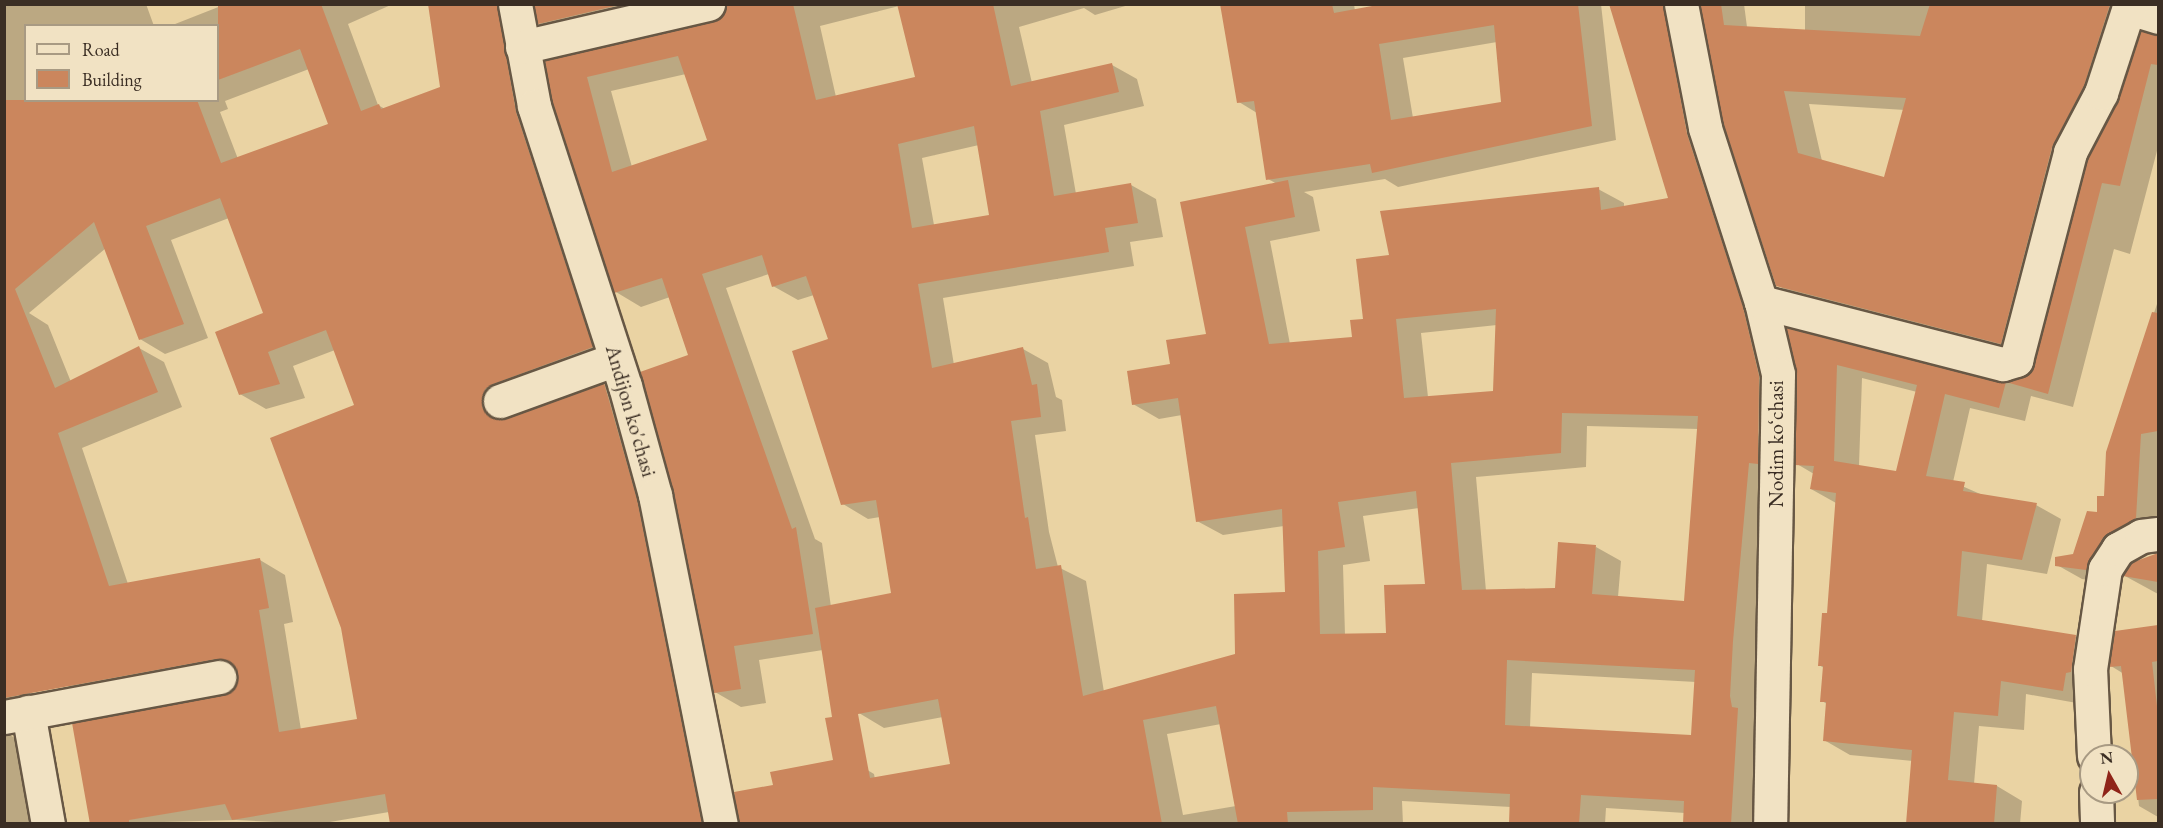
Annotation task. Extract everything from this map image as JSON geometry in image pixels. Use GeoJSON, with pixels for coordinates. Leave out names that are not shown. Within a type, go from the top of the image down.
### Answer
{"type":"FeatureCollection","features":[{"type":"Feature","properties":{"kind":"street","name":"Andijon ko'chasi"},"geometry":{"type":"LineString","coordinates":[[515,4],[534,106],[616,359],[655,495],[721,824]]}},
{"type":"Feature","properties":{"kind":"street"},"geometry":{"type":"LineString","coordinates":[[522,47],[708,4]]}},
{"type":"Feature","properties":{"kind":"street","name":"Nodim koʻchasi"},"geometry":{"type":"LineString","coordinates":[[1681,4],[1705,128],[1761,302],[1778,374],[1770,824]]}},
{"type":"Feature","properties":{"kind":"street"},"geometry":{"type":"LineString","coordinates":[[1761,302],[2003,364],[2016,360],[2070,152],[2101,93],[2139,10]]}},
{"type":"Feature","properties":{"kind":"street"},"geometry":{"type":"LineString","coordinates":[[500,401],[616,359]]}},
{"type":"Feature","properties":{"kind":"street"},"geometry":{"type":"LineString","coordinates":[[2093,744],[2090,669],[2105,569],[2118,549],[2141,536],[2158,534]]}},
{"type":"Feature","properties":{"kind":"street"},"geometry":{"type":"LineString","coordinates":[[48,824],[16,715],[219,677]]}},
{"type":"Feature","properties":{"kind":"street"},"geometry":{"type":"LineString","coordinates":[[2096,804],[2097,824]]}},
{"type":"Feature","properties":{"kind":"building"},"geometry":{"type":"Polygon","coordinates":[[[218,4],[321,4],[361,111],[379,104],[381,109],[440,87],[428,4],[497,4],[516,112],[593,347],[493,384],[485,389],[482,407],[488,416],[506,419],[604,383],[637,499],[702,824],[390,824],[385,794],[232,820],[225,804],[129,820],[129,824],[90,824],[72,723],[223,695],[236,684],[234,665],[216,659],[4,698],[4,100],[198,102],[221,163],[328,124],[300,49],[219,80],[218,4]],[[220,198],[146,226],[184,324],[139,340],[94,222],[15,289],[55,388],[139,346],[158,392],[58,433],[109,586],[260,558],[269,608],[259,610],[279,732],[357,719],[341,628],[270,438],[354,405],[326,330],[268,352],[280,384],[239,395],[215,332],[263,313],[220,198]]]}},
{"type":"Feature","properties":{"kind":"building"},"geometry":{"type":"Polygon","coordinates":[[[534,4],[623,4],[538,24],[534,4]]]}},
{"type":"Feature","properties":{"kind":"building"},"geometry":{"type":"Polygon","coordinates":[[[726,4],[793,4],[816,100],[915,77],[897,4],[993,4],[1011,86],[1112,63],[1119,92],[1040,111],[1054,196],[1131,183],[1138,223],[1105,228],[1109,252],[918,284],[932,368],[1023,347],[1032,385],[1037,384],[1041,417],[1011,421],[1025,518],[1028,517],[1036,569],[1061,565],[1083,696],[1235,654],[1234,594],[1285,592],[1282,509],[1196,522],[1178,398],[1132,405],[1127,371],[1170,364],[1166,340],[1206,334],[1180,202],[1288,180],[1295,217],[1245,227],[1269,344],[1352,337],[1350,320],[1363,319],[1356,259],[1389,255],[1380,211],[1599,187],[1601,210],[1668,198],[1609,4],[1663,4],[1687,134],[1743,307],[1759,376],[1758,464],[1749,463],[1733,641],[1730,696],[1732,707],[1738,708],[1731,824],[1683,824],[1684,801],[1581,795],[1579,824],[1509,824],[1510,794],[1373,787],[1373,810],[1287,812],[1288,824],[1238,824],[1216,706],[1143,720],[1162,824],[739,824],[734,792],[773,785],[770,772],[833,760],[825,718],[832,717],[815,608],[891,593],[876,500],[841,505],[792,351],[828,339],[806,276],[772,287],[762,255],[702,274],[792,529],[796,527],[813,634],[734,646],[741,689],[714,693],[673,491],[640,372],[688,355],[662,278],[614,293],[552,101],[545,61],[712,22],[721,17],[726,4]],[[678,56],[587,77],[612,172],[707,140],[678,56]],[[974,126],[898,144],[912,228],[989,215],[974,126]],[[1496,309],[1396,319],[1404,398],[1493,391],[1496,309]],[[1562,413],[1561,453],[1451,463],[1462,590],[1555,588],[1558,542],[1596,545],[1592,594],[1684,601],[1698,416],[1562,413]],[[1416,491],[1338,502],[1345,547],[1318,551],[1320,634],[1386,633],[1384,585],[1425,584],[1416,491]],[[1507,660],[1505,725],[1691,735],[1695,670],[1507,660]],[[938,699],[858,714],[870,778],[950,764],[938,699]]]}},
{"type":"Feature","properties":{"kind":"building"},"geometry":{"type":"Polygon","coordinates":[[[1220,4],[1332,4],[1334,13],[1383,4],[1578,4],[1592,126],[1372,173],[1370,164],[1266,180],[1254,101],[1237,103],[1220,4]],[[1494,25],[1379,44],[1391,120],[1501,102],[1494,25]]]}},
{"type":"Feature","properties":{"kind":"building"},"geometry":{"type":"Polygon","coordinates":[[[1700,4],[1721,4],[1724,25],[1920,36],[1930,4],[2110,4],[2084,86],[2052,147],[2001,344],[1776,286],[1723,123],[1700,4]],[[1784,91],[1798,153],[1884,177],[1906,98],[1784,91]]]}},
{"type":"Feature","properties":{"kind":"building"},"geometry":{"type":"Polygon","coordinates":[[[2141,31],[2158,35],[2158,65],[2151,64],[2120,186],[2102,183],[2048,394],[2006,382],[1999,408],[1945,394],[1926,476],[1965,482],[1963,491],[2037,503],[2022,560],[1962,551],[1957,616],[2076,635],[2071,672],[2066,673],[2063,691],[2001,681],[1998,716],[1954,712],[1948,780],[1997,785],[1994,824],[1906,824],[1912,750],[1823,741],[1826,702],[1820,702],[1823,666],[1818,666],[1822,613],[1827,613],[1836,493],[1810,489],[1814,466],[1795,465],[1797,374],[1786,328],[1998,382],[2029,373],[2088,159],[2119,99],[2141,31]],[[1837,365],[1834,461],[1896,471],[1917,385],[1837,365]]]}},
{"type":"Feature","properties":{"kind":"building"},"geometry":{"type":"Polygon","coordinates":[[[2152,312],[2158,313],[2158,431],[2141,434],[2136,518],[2103,538],[2086,570],[2055,566],[2055,557],[2073,554],[2087,511],[2097,512],[2097,496],[2104,496],[2106,452],[2152,312]]]}},
{"type":"Feature","properties":{"kind":"building"},"geometry":{"type":"Polygon","coordinates":[[[2158,553],[2158,582],[2123,576],[2131,563],[2158,553]]]}},
{"type":"Feature","properties":{"kind":"building"},"geometry":{"type":"Polygon","coordinates":[[[2158,625],[2158,661],[2152,662],[2158,715],[2158,799],[2139,800],[2139,744],[2130,744],[2121,666],[2109,667],[2115,631],[2158,625]]]}}]}
